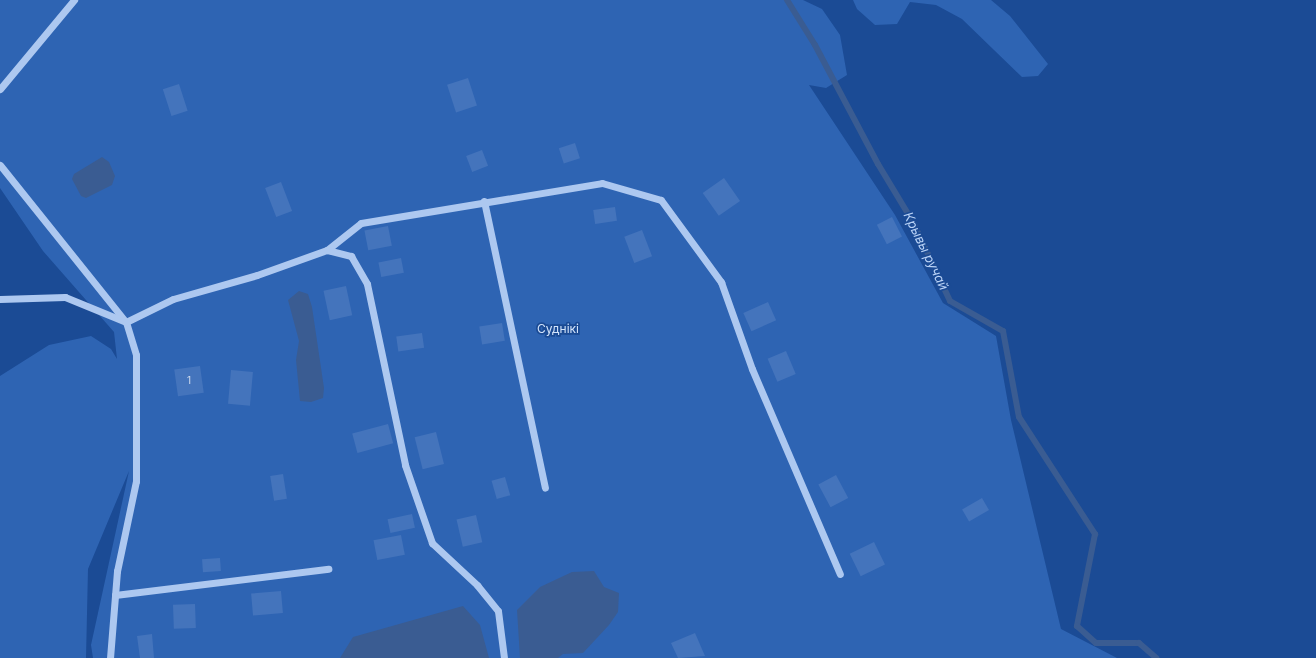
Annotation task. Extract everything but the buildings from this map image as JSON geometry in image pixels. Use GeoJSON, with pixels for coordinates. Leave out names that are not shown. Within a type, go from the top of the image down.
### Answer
{"type":"FeatureCollection","features":[{"type":"Feature","properties":{"kind":"street"},"geometry":{"type":"LineString","coordinates":[[0,89],[74,0]]}},
{"type":"Feature","properties":{"kind":"street"},"geometry":{"type":"LineString","coordinates":[[0,165],[126,322],[136,355],[136,481],[115,595],[110,658]]}},
{"type":"Feature","properties":{"kind":"street"},"geometry":{"type":"LineString","coordinates":[[0,299],[65,297],[126,322],[174,299],[257,275],[327,250],[361,223],[484,201],[602,183],[661,200],[721,282],[752,369],[840,574]]}},
{"type":"Feature","properties":{"kind":"street"},"geometry":{"type":"LineString","coordinates":[[484,201],[545,488]]}},
{"type":"Feature","properties":{"kind":"street"},"geometry":{"type":"LineString","coordinates":[[327,250],[351,256],[367,284],[405,465],[432,543],[477,585],[498,611],[504,658]]}},
{"type":"Feature","properties":{"kind":"street"},"geometry":{"type":"LineString","coordinates":[[115,595],[328,569]]}},
{"type":"Feature","properties":{"kind":"green space","name":"Суднікі"},"geometry":{"type":"Polygon","coordinates":[[[0,0],[803,0],[822,9],[840,35],[847,75],[826,88],[809,85],[895,215],[943,303],[996,336],[1011,420],[1061,629],[1117,658],[93,658],[91,645],[129,471],[88,569],[86,658],[0,658],[0,376],[49,345],[91,336],[111,349],[117,359],[114,332],[43,251],[0,188],[0,0]]]}},
{"type":"Feature","properties":{"kind":"green space"},"geometry":{"type":"Polygon","coordinates":[[[853,0],[991,0],[1010,16],[1048,64],[1038,76],[1022,77],[962,19],[936,5],[910,2],[897,24],[875,25],[857,9],[853,0]]]}},
{"type":"Feature","properties":{"kind":"shaded area"},"geometry":{"type":"Polygon","coordinates":[[[102,157],[109,162],[115,176],[112,185],[86,198],[81,196],[72,179],[74,174],[102,157]]]}},
{"type":"Feature","properties":{"kind":"shaded area"},"geometry":{"type":"Polygon","coordinates":[[[299,291],[308,294],[312,307],[324,388],[323,398],[311,402],[300,401],[296,360],[299,341],[288,300],[299,291]]]}},
{"type":"Feature","properties":{"kind":"shaded area"},"geometry":{"type":"Polygon","coordinates":[[[594,571],[604,587],[619,593],[618,612],[609,625],[583,653],[563,654],[558,658],[520,658],[517,610],[540,587],[572,572],[594,571]]]}},
{"type":"Feature","properties":{"kind":"shaded area"},"geometry":{"type":"Polygon","coordinates":[[[463,606],[480,625],[489,658],[340,658],[353,637],[463,606]]]}},
{"type":"Feature","properties":{"kind":"waterway","name":"Крывы ручай"},"geometry":{"type":"LineString","coordinates":[[787,0],[815,45],[878,164],[913,222],[950,301],[1003,331],[1019,417],[1095,534],[1077,626],[1096,643],[1139,643],[1156,658]]}}]}
